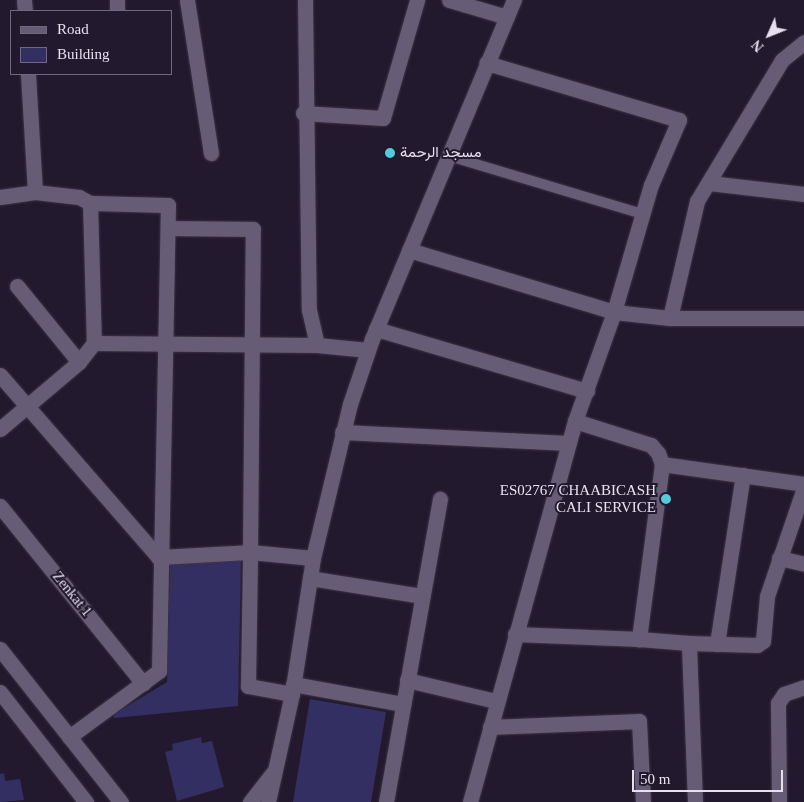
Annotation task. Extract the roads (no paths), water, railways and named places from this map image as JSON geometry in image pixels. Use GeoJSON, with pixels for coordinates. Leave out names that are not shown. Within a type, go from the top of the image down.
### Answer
{"type":"FeatureCollection","features":[{"type":"Feature","properties":{"kind":"street"},"geometry":{"type":"LineString","coordinates":[[187,0],[212,153]]}},
{"type":"Feature","properties":{"kind":"street"},"geometry":{"type":"LineString","coordinates":[[305,0],[303,113],[309,310],[317,345]]}},
{"type":"Feature","properties":{"kind":"street"},"geometry":{"type":"LineString","coordinates":[[303,113],[383,118],[417,0]]}},
{"type":"Feature","properties":{"kind":"street"},"geometry":{"type":"LineString","coordinates":[[449,0],[507,17]]}},
{"type":"Feature","properties":{"kind":"street"},"geometry":{"type":"LineString","coordinates":[[269,801],[292,689],[313,558],[342,432],[376,329],[514,0]]}},
{"type":"Feature","properties":{"kind":"street"},"geometry":{"type":"LineString","coordinates":[[670,318],[689,228],[709,183],[782,60],[804,42]]}},
{"type":"Feature","properties":{"kind":"street"},"geometry":{"type":"LineString","coordinates":[[470,802],[496,701],[575,421],[614,312],[642,214],[679,120],[486,63]]}},
{"type":"Feature","properties":{"kind":"street"},"geometry":{"type":"LineString","coordinates":[[28,75],[35,192]]}},
{"type":"Feature","properties":{"kind":"street"},"geometry":{"type":"LineString","coordinates":[[709,183],[804,194]]}},
{"type":"Feature","properties":{"kind":"street"},"geometry":{"type":"LineString","coordinates":[[0,197],[35,192],[80,197],[90,203],[168,205],[171,228],[158,557],[159,671],[69,737]]}},
{"type":"Feature","properties":{"kind":"street"},"geometry":{"type":"LineString","coordinates":[[0,428],[79,362],[94,343],[90,203]]}},
{"type":"Feature","properties":{"kind":"street"},"geometry":{"type":"LineString","coordinates":[[171,228],[253,229],[255,344],[248,686],[292,689],[403,704]]}},
{"type":"Feature","properties":{"kind":"street"},"geometry":{"type":"LineString","coordinates":[[409,250],[614,312],[670,318],[804,318]]}},
{"type":"Feature","properties":{"kind":"street"},"geometry":{"type":"LineString","coordinates":[[17,286],[79,362]]}},
{"type":"Feature","properties":{"kind":"street"},"geometry":{"type":"LineString","coordinates":[[376,329],[587,391]]}},
{"type":"Feature","properties":{"kind":"street"},"geometry":{"type":"LineString","coordinates":[[94,343],[317,345],[368,350]]}},
{"type":"Feature","properties":{"kind":"street"},"geometry":{"type":"LineString","coordinates":[[0,376],[25,409],[158,557]]}},
{"type":"Feature","properties":{"kind":"street"},"geometry":{"type":"LineString","coordinates":[[575,421],[652,445],[662,464],[639,639]]}},
{"type":"Feature","properties":{"kind":"street"},"geometry":{"type":"LineString","coordinates":[[342,432],[569,444]]}},
{"type":"Feature","properties":{"kind":"street"},"geometry":{"type":"LineString","coordinates":[[662,464],[804,484]]}},
{"type":"Feature","properties":{"kind":"street"},"geometry":{"type":"LineString","coordinates":[[717,644],[743,475]]}},
{"type":"Feature","properties":{"kind":"street"},"geometry":{"type":"LineString","coordinates":[[515,634],[757,645],[763,641],[767,596],[804,488]]}},
{"type":"Feature","properties":{"kind":"street"},"geometry":{"type":"LineString","coordinates":[[386,802],[440,498]]}},
{"type":"Feature","properties":{"kind":"street","name":"Zenkat 1"},"geometry":{"type":"LineString","coordinates":[[0,506],[144,683]]}},
{"type":"Feature","properties":{"kind":"street"},"geometry":{"type":"LineString","coordinates":[[158,557],[250,552],[313,558]]}},
{"type":"Feature","properties":{"kind":"street"},"geometry":{"type":"LineString","coordinates":[[779,558],[804,564]]}},
{"type":"Feature","properties":{"kind":"street"},"geometry":{"type":"LineString","coordinates":[[310,578],[422,596]]}},
{"type":"Feature","properties":{"kind":"street"},"geometry":{"type":"LineString","coordinates":[[689,643],[695,802]]}},
{"type":"Feature","properties":{"kind":"street"},"geometry":{"type":"LineString","coordinates":[[0,649],[121,802]]}},
{"type":"Feature","properties":{"kind":"street"},"geometry":{"type":"LineString","coordinates":[[408,680],[496,701]]}},
{"type":"Feature","properties":{"kind":"street"},"geometry":{"type":"LineString","coordinates":[[778,802],[778,703],[784,694],[804,687]]}},
{"type":"Feature","properties":{"kind":"street"},"geometry":{"type":"LineString","coordinates":[[0,692],[86,802]]}},
{"type":"Feature","properties":{"kind":"street"},"geometry":{"type":"LineString","coordinates":[[490,727],[639,721],[643,802]]}},
{"type":"Feature","properties":{"kind":"street"},"geometry":{"type":"LineString","coordinates":[[250,802],[277,767]]}},
{"type":"Feature","properties":{"kind":"lane"},"geometry":{"type":"LineString","coordinates":[[449,156],[642,214]]}},
{"type":"Feature","properties":{"kind":"place","name":"مسجد الرحمة"},"geometry":{"type":"Point","coordinates":[390,153]}},
{"type":"Feature","properties":{"kind":"place","name":"ES02767 CHAABICASH CALI SERVICE"},"geometry":{"type":"Point","coordinates":[666,499]}}]}
